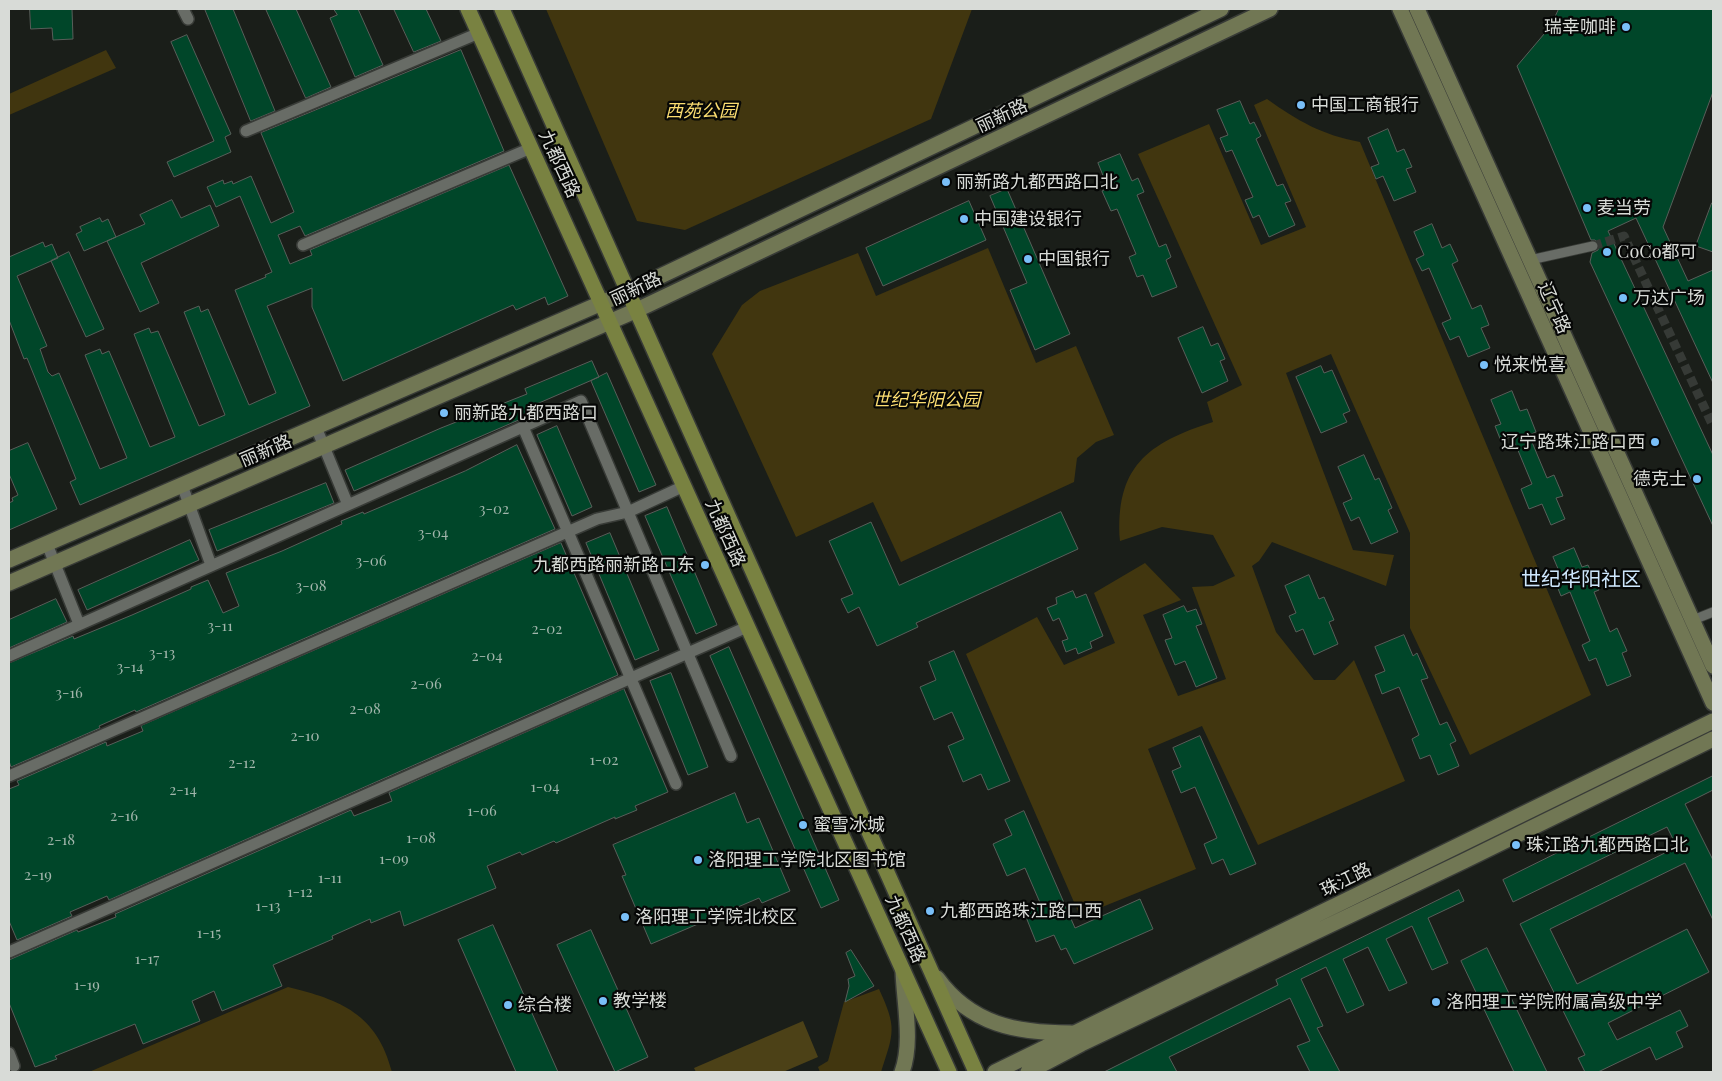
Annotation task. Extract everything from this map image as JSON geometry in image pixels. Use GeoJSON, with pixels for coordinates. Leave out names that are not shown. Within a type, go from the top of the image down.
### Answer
{"type":"FeatureCollection","features":[{"type":"Feature","properties":{"kind":"main road","name":"九都西路"},"geometry":{"type":"LineString","coordinates":[[468,9],[949,1072]]}},
{"type":"Feature","properties":{"kind":"main road","name":"九都西路"},"geometry":{"type":"LineString","coordinates":[[502,9],[976,1072]]}},
{"type":"Feature","properties":{"kind":"main road","name":"丽新路"},"geometry":{"type":"LineString","coordinates":[[9,560],[627,292],[1222,9]]}},
{"type":"Feature","properties":{"kind":"main road","name":"丽新路"},"geometry":{"type":"LineString","coordinates":[[9,583],[611,322],[1270,9]]}},
{"type":"Feature","properties":{"kind":"main road","name":"辽宁路"},"geometry":{"type":"LineString","coordinates":[[1400,9],[1713,703]]}},
{"type":"Feature","properties":{"kind":"main road","name":"辽宁路"},"geometry":{"type":"LineString","coordinates":[[1417,9],[1713,666]]}},
{"type":"Feature","properties":{"kind":"main road","name":"珠江路"},"geometry":{"type":"LineString","coordinates":[[1028,1072],[1078,1039],[1713,721]]}},
{"type":"Feature","properties":{"kind":"main road","name":"珠江路"},"geometry":{"type":"LineString","coordinates":[[995,1072],[1078,1039],[1464,861],[1713,739]]}},
{"type":"Feature","properties":{"kind":"main road"},"geometry":{"type":"LineString","coordinates":[[930,969],[947,991],[977,1015],[1007,1028],[1078,1039]]}},
{"type":"Feature","properties":{"kind":"main road"},"geometry":{"type":"LineString","coordinates":[[902,1072],[905,1063],[906,1033],[903,971]]}},
{"type":"Feature","properties":{"kind":"main road"},"geometry":{"type":"LineString","coordinates":[[1050,1072],[1078,1039]]}},
{"type":"Feature","properties":{"kind":"street"},"geometry":{"type":"LineString","coordinates":[[246,131],[479,33]]}},
{"type":"Feature","properties":{"kind":"street"},"geometry":{"type":"LineString","coordinates":[[303,245],[531,148]]}},
{"type":"Feature","properties":{"kind":"street"},"geometry":{"type":"LineString","coordinates":[[1530,260],[1593,246]]}},
{"type":"Feature","properties":{"kind":"street"},"geometry":{"type":"LineString","coordinates":[[9,656],[581,401],[731,756]]}},
{"type":"Feature","properties":{"kind":"street"},"geometry":{"type":"LineString","coordinates":[[316,427],[348,505]]}},
{"type":"Feature","properties":{"kind":"street"},"geometry":{"type":"LineString","coordinates":[[523,427],[676,784]]}},
{"type":"Feature","properties":{"kind":"street"},"geometry":{"type":"LineString","coordinates":[[182,485],[211,565]]}},
{"type":"Feature","properties":{"kind":"street"},"geometry":{"type":"LineString","coordinates":[[9,776],[597,519],[628,512],[684,486]]}},
{"type":"Feature","properties":{"kind":"street"},"geometry":{"type":"LineString","coordinates":[[47,544],[79,624]]}},
{"type":"Feature","properties":{"kind":"street"},"geometry":{"type":"LineString","coordinates":[[1693,620],[1713,612]]}},
{"type":"Feature","properties":{"kind":"street"},"geometry":{"type":"LineString","coordinates":[[9,952],[747,627]]}},
{"type":"Feature","properties":{"kind":"street"},"geometry":{"type":"LineString","coordinates":[[9,1053],[14,1066]]}},
{"type":"Feature","properties":{"kind":"green space","name":"西苑公园"},"geometry":{"type":"Polygon","coordinates":[[[546,9],[972,9],[931,119],[685,230],[637,221],[546,9]]]}},
{"type":"Feature","properties":{"kind":"green space"},"geometry":{"type":"Polygon","coordinates":[[[106,50],[116,68],[9,115],[9,94],[106,50]]]}},
{"type":"Feature","properties":{"kind":"green space"},"geometry":{"type":"Polygon","coordinates":[[[1267,99],[1311,126],[1360,142],[1591,695],[1470,755],[1410,628],[1410,533],[1331,354],[1286,373],[1353,550],[1394,555],[1386,586],[1272,542],[1259,561],[1252,566],[1276,632],[1314,680],[1335,680],[1354,660],[1405,781],[1258,845],[1202,726],[1148,749],[1196,869],[1080,916],[966,654],[1037,617],[1064,665],[1115,643],[1094,593],[1145,563],[1181,600],[1143,615],[1178,696],[1226,679],[1192,587],[1213,586],[1235,576],[1213,535],[1162,527],[1120,541],[1120,516],[1123,494],[1130,476],[1140,462],[1153,449],[1170,439],[1213,422],[1207,402],[1242,385],[1138,154],[1209,124],[1261,245],[1306,227],[1254,105],[1267,99]]]}},
{"type":"Feature","properties":{"kind":"green space","name":"世纪华阳公园"},"geometry":{"type":"Polygon","coordinates":[[[988,248],[1036,363],[1076,346],[1114,435],[1096,442],[1077,458],[1074,482],[901,562],[873,502],[796,537],[712,354],[742,305],[760,291],[858,253],[876,296],[988,248]]]}},
{"type":"Feature","properties":{"kind":"green space"},"geometry":{"type":"Polygon","coordinates":[[[288,987],[340,1004],[354,1013],[377,1036],[392,1072],[89,1072],[288,987]]]}},
{"type":"Feature","properties":{"kind":"green space"},"geometry":{"type":"Polygon","coordinates":[[[879,989],[889,1013],[892,1030],[889,1048],[881,1072],[820,1072],[818,1067],[828,1061],[844,1002],[879,989]]]}},
{"type":"Feature","properties":{"kind":"shaded area"},"geometry":{"type":"Polygon","coordinates":[[[803,1021],[818,1057],[783,1072],[696,1072],[694,1068],[803,1021]]]}},
{"type":"Feature","properties":{"kind":"building"},"geometry":{"type":"Polygon","coordinates":[[[30,9],[72,9],[73,39],[53,40],[52,28],[31,29],[30,9]]]}},
{"type":"Feature","properties":{"kind":"building"},"geometry":{"type":"Polygon","coordinates":[[[205,9],[233,9],[275,111],[251,121],[205,9]]]}},
{"type":"Feature","properties":{"kind":"building"},"geometry":{"type":"Polygon","coordinates":[[[266,9],[296,9],[331,87],[306,98],[266,9]]]}},
{"type":"Feature","properties":{"kind":"building"},"geometry":{"type":"Polygon","coordinates":[[[334,9],[358,9],[383,65],[355,77],[330,18],[337,15],[334,9]]]}},
{"type":"Feature","properties":{"kind":"building"},"geometry":{"type":"Polygon","coordinates":[[[394,9],[426,9],[441,41],[414,52],[394,9]]]}},
{"type":"Feature","properties":{"kind":"building","name":"万达广场"},"geometry":{"type":"Polygon","coordinates":[[[1559,9],[1713,9],[1713,92],[1663,227],[1688,281],[1713,270],[1713,383],[1636,218],[1608,231],[1713,455],[1713,526],[1590,262],[1592,253],[1598,250],[1599,244],[1595,240],[1591,240],[1517,66],[1550,27],[1559,9]]]}},
{"type":"Feature","properties":{"kind":"building"},"geometry":{"type":"Polygon","coordinates":[[[187,35],[231,134],[225,137],[231,152],[174,177],[167,162],[214,141],[171,42],[187,35]]]}},
{"type":"Feature","properties":{"kind":"building"},"geometry":{"type":"Polygon","coordinates":[[[461,50],[504,151],[305,236],[300,226],[278,235],[290,264],[312,255],[310,250],[509,165],[568,296],[548,305],[545,297],[516,310],[513,305],[343,381],[312,307],[312,288],[267,306],[310,406],[80,505],[70,482],[76,479],[27,358],[24,359],[9,320],[9,257],[43,242],[45,247],[52,244],[58,258],[17,276],[47,346],[40,349],[48,372],[52,376],[59,373],[100,469],[127,458],[85,355],[100,349],[102,354],[109,351],[150,447],[175,437],[134,334],[149,328],[151,333],[158,331],[199,426],[225,415],[184,312],[199,306],[201,312],[208,309],[249,405],[276,393],[235,290],[266,277],[265,275],[272,272],[240,196],[216,207],[207,187],[223,180],[224,184],[232,181],[233,184],[251,176],[271,223],[294,212],[261,133],[461,50]]]}},
{"type":"Feature","properties":{"kind":"building"},"geometry":{"type":"Polygon","coordinates":[[[1240,101],[1250,124],[1254,122],[1261,136],[1256,139],[1277,186],[1283,184],[1291,201],[1285,203],[1295,225],[1269,237],[1259,215],[1253,218],[1245,200],[1253,197],[1232,150],[1226,152],[1220,138],[1228,135],[1217,110],[1240,101]]]}},
{"type":"Feature","properties":{"kind":"building"},"geometry":{"type":"Polygon","coordinates":[[[1388,129],[1397,152],[1404,149],[1412,167],[1406,169],[1416,192],[1394,201],[1383,176],[1376,179],[1371,167],[1379,164],[1368,138],[1388,129]]]}},
{"type":"Feature","properties":{"kind":"building"},"geometry":{"type":"Polygon","coordinates":[[[1120,154],[1132,181],[1138,178],[1144,192],[1137,195],[1159,247],[1166,244],[1171,257],[1166,260],[1177,287],[1152,297],[1143,275],[1137,277],[1129,257],[1136,254],[1117,209],[1111,211],[1102,191],[1108,188],[1098,163],[1120,154]]]}},
{"type":"Feature","properties":{"kind":"building"},"geometry":{"type":"Polygon","coordinates":[[[1007,189],[1070,334],[1035,350],[1010,290],[1027,283],[990,196],[1007,189]]]}},
{"type":"Feature","properties":{"kind":"building"},"geometry":{"type":"Polygon","coordinates":[[[172,200],[181,218],[210,205],[219,226],[141,263],[159,303],[140,312],[107,241],[145,224],[140,215],[172,200]]]}},
{"type":"Feature","properties":{"kind":"building"},"geometry":{"type":"Polygon","coordinates":[[[969,201],[986,240],[883,286],[866,248],[969,201]]]}},
{"type":"Feature","properties":{"kind":"building"},"geometry":{"type":"Polygon","coordinates":[[[1713,203],[1713,252],[1696,246],[1713,203]]]}},
{"type":"Feature","properties":{"kind":"building"},"geometry":{"type":"Polygon","coordinates":[[[100,218],[102,222],[108,219],[116,237],[84,251],[76,234],[82,231],[80,227],[100,218]]]}},
{"type":"Feature","properties":{"kind":"building"},"geometry":{"type":"Polygon","coordinates":[[[1432,224],[1442,248],[1450,244],[1458,261],[1452,264],[1472,309],[1481,305],[1489,325],[1481,328],[1490,348],[1468,357],[1459,336],[1450,340],[1442,323],[1451,319],[1429,268],[1422,271],[1416,259],[1424,255],[1414,232],[1432,224]]]}},
{"type":"Feature","properties":{"kind":"building"},"geometry":{"type":"Polygon","coordinates":[[[69,252],[104,329],[86,337],[51,261],[69,252]]]}},
{"type":"Feature","properties":{"kind":"building"},"geometry":{"type":"Polygon","coordinates":[[[1203,327],[1211,346],[1218,343],[1225,359],[1220,361],[1228,381],[1202,393],[1178,338],[1203,327]]]}},
{"type":"Feature","properties":{"kind":"building"},"geometry":{"type":"Polygon","coordinates":[[[592,361],[599,377],[532,406],[535,413],[354,491],[345,470],[441,428],[527,394],[525,389],[592,361]]]}},
{"type":"Feature","properties":{"kind":"building"},"geometry":{"type":"Polygon","coordinates":[[[1321,366],[1324,373],[1332,370],[1350,411],[1343,414],[1347,422],[1321,433],[1296,377],[1321,366]]]}},
{"type":"Feature","properties":{"kind":"building"},"geometry":{"type":"Polygon","coordinates":[[[607,373],[656,485],[639,492],[591,381],[607,373]]]}},
{"type":"Feature","properties":{"kind":"building"},"geometry":{"type":"Polygon","coordinates":[[[1512,391],[1520,411],[1527,409],[1536,432],[1529,435],[1547,478],[1554,475],[1563,496],[1556,498],[1565,519],[1551,525],[1542,504],[1529,509],[1521,489],[1532,484],[1512,436],[1501,441],[1495,426],[1501,424],[1491,400],[1512,391]]]}},
{"type":"Feature","properties":{"kind":"building"},"geometry":{"type":"Polygon","coordinates":[[[557,426],[592,507],[572,516],[537,435],[557,426]]]}},
{"type":"Feature","properties":{"kind":"building"},"geometry":{"type":"Polygon","coordinates":[[[28,443],[57,509],[9,530],[9,503],[13,501],[12,498],[18,495],[9,474],[9,451],[28,443]]]}},
{"type":"Feature","properties":{"kind":"building"},"geometry":{"type":"Polygon","coordinates":[[[517,445],[555,529],[136,712],[135,710],[99,726],[100,728],[11,767],[9,761],[9,663],[73,636],[74,639],[132,615],[208,580],[223,613],[239,606],[226,573],[282,551],[342,524],[341,521],[363,512],[364,514],[465,471],[517,445]]]}},
{"type":"Feature","properties":{"kind":"building"},"geometry":{"type":"Polygon","coordinates":[[[1364,455],[1375,480],[1379,478],[1392,508],[1388,510],[1398,532],[1371,544],[1359,517],[1351,521],[1343,503],[1352,499],[1338,467],[1364,455]]]}},
{"type":"Feature","properties":{"kind":"building"},"geometry":{"type":"Polygon","coordinates":[[[326,483],[334,503],[217,551],[209,530],[326,483]]]}},
{"type":"Feature","properties":{"kind":"building"},"geometry":{"type":"Polygon","coordinates":[[[667,507],[717,625],[696,634],[645,516],[667,507]]]}},
{"type":"Feature","properties":{"kind":"building"},"geometry":{"type":"Polygon","coordinates":[[[1061,512],[1078,549],[916,623],[918,627],[877,646],[859,607],[848,613],[841,599],[853,594],[829,541],[871,522],[899,585],[1061,512]]]}},
{"type":"Feature","properties":{"kind":"building"},"geometry":{"type":"Polygon","coordinates":[[[610,533],[659,650],[635,660],[586,543],[610,533]]]}},
{"type":"Feature","properties":{"kind":"building"},"geometry":{"type":"Polygon","coordinates":[[[190,540],[199,560],[87,610],[78,590],[190,540]]]}},
{"type":"Feature","properties":{"kind":"building"},"geometry":{"type":"Polygon","coordinates":[[[561,543],[618,675],[109,900],[107,896],[70,912],[72,916],[17,940],[9,921],[9,789],[19,785],[17,781],[106,742],[107,746],[143,731],[141,726],[561,543]]]}},
{"type":"Feature","properties":{"kind":"building"},"geometry":{"type":"Polygon","coordinates":[[[1574,548],[1582,567],[1588,565],[1599,590],[1594,592],[1610,632],[1617,628],[1627,651],[1622,653],[1631,676],[1607,686],[1596,658],[1589,661],[1582,645],[1590,641],[1570,592],[1561,596],[1557,586],[1564,583],[1553,557],[1574,548]]]}},
{"type":"Feature","properties":{"kind":"building"},"geometry":{"type":"Polygon","coordinates":[[[1309,575],[1319,599],[1324,597],[1334,620],[1329,622],[1338,644],[1314,655],[1303,629],[1296,632],[1289,616],[1296,613],[1285,586],[1309,575]]]}},
{"type":"Feature","properties":{"kind":"building"},"geometry":{"type":"Polygon","coordinates":[[[1073,591],[1076,598],[1086,594],[1103,636],[1090,642],[1092,648],[1078,654],[1076,648],[1066,652],[1062,641],[1068,639],[1059,618],[1053,621],[1047,608],[1057,604],[1056,598],[1073,591]]]}},
{"type":"Feature","properties":{"kind":"building"},"geometry":{"type":"Polygon","coordinates":[[[56,599],[67,622],[9,648],[9,620],[56,599]]]}},
{"type":"Feature","properties":{"kind":"building"},"geometry":{"type":"Polygon","coordinates":[[[1184,606],[1187,612],[1196,609],[1202,624],[1196,626],[1217,678],[1196,687],[1185,661],[1175,665],[1165,640],[1172,638],[1163,615],[1184,606]]]}},
{"type":"Feature","properties":{"kind":"building"},"geometry":{"type":"Polygon","coordinates":[[[1404,635],[1413,656],[1417,653],[1428,678],[1421,680],[1440,725],[1447,722],[1456,741],[1450,744],[1459,766],[1438,775],[1430,755],[1420,759],[1412,739],[1419,735],[1399,687],[1382,694],[1375,675],[1385,671],[1375,647],[1404,635]]]}},
{"type":"Feature","properties":{"kind":"building"},"geometry":{"type":"Polygon","coordinates":[[[729,647],[839,900],[821,908],[710,656],[729,647]]]}},
{"type":"Feature","properties":{"kind":"building"},"geometry":{"type":"Polygon","coordinates":[[[954,651],[1010,781],[988,790],[981,774],[963,782],[948,746],[964,739],[952,712],[934,720],[920,687],[936,680],[929,662],[954,651]]]}},
{"type":"Feature","properties":{"kind":"building"},"geometry":{"type":"Polygon","coordinates":[[[671,673],[708,767],[688,775],[650,681],[671,673]]]}},
{"type":"Feature","properties":{"kind":"building"},"geometry":{"type":"Polygon","coordinates":[[[624,689],[668,792],[635,806],[637,810],[615,819],[615,817],[556,843],[554,841],[522,855],[520,852],[487,866],[496,888],[404,926],[400,911],[371,923],[370,919],[332,936],[333,939],[273,965],[282,986],[222,1011],[214,991],[192,1001],[200,1021],[143,1044],[135,1024],[55,1056],[57,1059],[35,1067],[9,1003],[9,960],[77,930],[78,932],[116,917],[115,914],[351,810],[354,816],[392,801],[389,793],[624,689]]]}},
{"type":"Feature","properties":{"kind":"building"},"geometry":{"type":"Polygon","coordinates":[[[1200,736],[1256,864],[1230,875],[1223,859],[1212,864],[1204,844],[1217,838],[1195,787],[1181,793],[1172,771],[1181,767],[1173,748],[1200,736]]]}},
{"type":"Feature","properties":{"kind":"building"},"geometry":{"type":"Polygon","coordinates":[[[1713,776],[1713,790],[1685,804],[1713,860],[1713,920],[1685,863],[1550,929],[1577,984],[1687,929],[1709,972],[1608,1023],[1617,1040],[1680,1010],[1688,1026],[1676,1032],[1683,1047],[1656,1060],[1650,1047],[1598,1072],[1585,1072],[1578,1058],[1585,1055],[1520,924],[1677,847],[1667,827],[1513,902],[1503,880],[1713,776]]]}},
{"type":"Feature","properties":{"kind":"building","name":"洛阳理工学院北区图书馆"},"geometry":{"type":"Polygon","coordinates":[[[735,793],[747,823],[759,818],[790,891],[762,903],[759,898],[651,944],[622,876],[626,875],[613,845],[735,793]]]}},
{"type":"Feature","properties":{"kind":"building"},"geometry":{"type":"Polygon","coordinates":[[[1024,811],[1075,928],[1140,899],[1153,929],[1074,964],[1066,948],[1061,950],[1054,935],[1036,942],[1024,912],[1041,905],[1025,868],[1007,876],[993,844],[1012,835],[1005,820],[1024,811]]]}},
{"type":"Feature","properties":{"kind":"building"},"geometry":{"type":"Polygon","coordinates":[[[1459,890],[1464,901],[1428,918],[1448,963],[1432,970],[1412,926],[1386,939],[1407,983],[1389,991],[1368,947],[1343,959],[1364,1005],[1347,1013],[1326,967],[1301,979],[1323,1026],[1317,1028],[1340,1072],[1310,1072],[1297,1046],[1310,1041],[1290,998],[1169,1057],[1177,1072],[1104,1072],[1278,985],[1276,980],[1459,890]]]}},
{"type":"Feature","properties":{"kind":"building","name":"综合楼"},"geometry":{"type":"Polygon","coordinates":[[[493,925],[558,1072],[516,1072],[458,940],[493,925]]]}},
{"type":"Feature","properties":{"kind":"building","name":"教学楼"},"geometry":{"type":"Polygon","coordinates":[[[591,930],[648,1057],[615,1072],[557,945],[591,930]]]}},
{"type":"Feature","properties":{"kind":"building"},"geometry":{"type":"Polygon","coordinates":[[[1487,948],[1547,1072],[1514,1072],[1461,961],[1487,948]]]}},
{"type":"Feature","properties":{"kind":"building"},"geometry":{"type":"Polygon","coordinates":[[[851,950],[874,986],[845,1002],[849,986],[848,979],[855,976],[846,953],[851,950]]]}},
{"type":"Feature","properties":{"kind":"tunnel"},"geometry":{"type":"LineString","coordinates":[[1593,246],[1624,236],[1713,426]]}},
{"type":"Feature","properties":{"kind":"place","name":"瑞幸咖啡"},"geometry":{"type":"Point","coordinates":[1626,27]}},
{"type":"Feature","properties":{"kind":"place","name":"中国工商银行"},"geometry":{"type":"Point","coordinates":[1301,105]}},
{"type":"Feature","properties":{"kind":"place","name":"丽新路九都西路口北"},"geometry":{"type":"Point","coordinates":[946,182]}},
{"type":"Feature","properties":{"kind":"place","name":"麦当劳"},"geometry":{"type":"Point","coordinates":[1587,208]}},
{"type":"Feature","properties":{"kind":"place","name":"中国建设银行"},"geometry":{"type":"Point","coordinates":[964,219]}},
{"type":"Feature","properties":{"kind":"place","name":"CoCo都可"},"geometry":{"type":"Point","coordinates":[1607,252]}},
{"type":"Feature","properties":{"kind":"place","name":"中国银行"},"geometry":{"type":"Point","coordinates":[1028,259]}},
{"type":"Feature","properties":{"kind":"place","name":"万达广场"},"geometry":{"type":"Point","coordinates":[1623,298]}},
{"type":"Feature","properties":{"kind":"place","name":"悦来悦喜"},"geometry":{"type":"Point","coordinates":[1484,365]}},
{"type":"Feature","properties":{"kind":"place","name":"丽新路九都西路口"},"geometry":{"type":"Point","coordinates":[444,413]}},
{"type":"Feature","properties":{"kind":"place","name":"辽宁路珠江路口西"},"geometry":{"type":"Point","coordinates":[1655,442]}},
{"type":"Feature","properties":{"kind":"place","name":"德克士"},"geometry":{"type":"Point","coordinates":[1697,479]}},
{"type":"Feature","properties":{"kind":"place","name":"九都西路丽新路口东"},"geometry":{"type":"Point","coordinates":[705,565]}},
{"type":"Feature","properties":{"kind":"place","name":"蜜雪冰城"},"geometry":{"type":"Point","coordinates":[803,825]}},
{"type":"Feature","properties":{"kind":"place","name":"珠江路九都西路口北"},"geometry":{"type":"Point","coordinates":[1516,845]}},
{"type":"Feature","properties":{"kind":"place","name":"洛阳理工学院北区图书馆"},"geometry":{"type":"Point","coordinates":[698,860]}},
{"type":"Feature","properties":{"kind":"place","name":"九都西路珠江路口西"},"geometry":{"type":"Point","coordinates":[930,911]}},
{"type":"Feature","properties":{"kind":"place","name":"洛阳理工学院北校区"},"geometry":{"type":"Point","coordinates":[625,917]}},
{"type":"Feature","properties":{"kind":"place","name":"教学楼"},"geometry":{"type":"Point","coordinates":[603,1001]}},
{"type":"Feature","properties":{"kind":"place","name":"洛阳理工学院附属高级中学"},"geometry":{"type":"Point","coordinates":[1436,1002]}},
{"type":"Feature","properties":{"kind":"place","name":"综合楼"},"geometry":{"type":"Point","coordinates":[508,1005]}},
{"type":"Feature","properties":{"kind":"district","name":"世纪华阳社区"},"geometry":{"type":"Point","coordinates":[1581,580]}}]}
